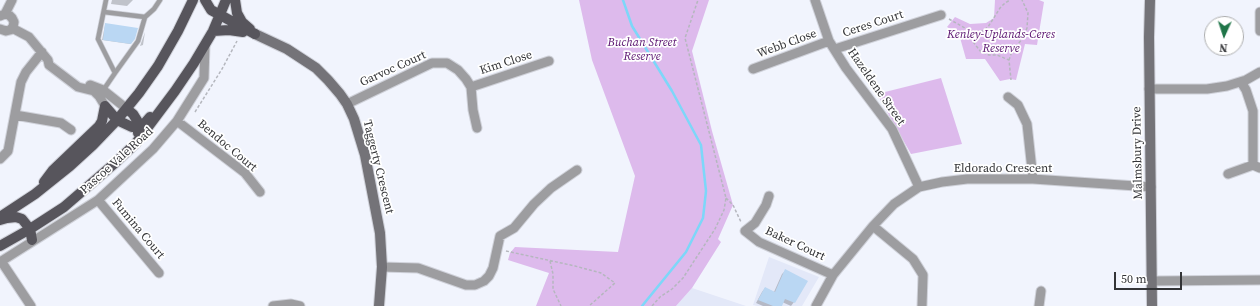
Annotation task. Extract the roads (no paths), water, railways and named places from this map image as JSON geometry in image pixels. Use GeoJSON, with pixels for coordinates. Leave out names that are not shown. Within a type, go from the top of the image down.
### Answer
{"type":"FeatureCollection","features":[{"type":"Feature","properties":{"kind":"main road"},"geometry":{"type":"LineString","coordinates":[[0,217],[36,194],[93,145],[127,109],[158,66],[178,31],[193,0]]}},
{"type":"Feature","properties":{"kind":"main road"},"geometry":{"type":"LineString","coordinates":[[205,0],[211,10],[255,34]]}},
{"type":"Feature","properties":{"kind":"main road","name":"Pascoe Vale Road"},"geometry":{"type":"LineString","coordinates":[[0,246],[30,229],[64,206],[115,163],[136,143],[175,91],[205,45],[220,16],[226,0]]}},
{"type":"Feature","properties":{"kind":"main road"},"geometry":{"type":"LineString","coordinates":[[235,0],[237,13],[242,22],[255,34]]}},
{"type":"Feature","properties":{"kind":"main road"},"geometry":{"type":"LineString","coordinates":[[213,31],[229,30],[255,34]]}},
{"type":"Feature","properties":{"kind":"main road"},"geometry":{"type":"LineString","coordinates":[[105,106],[117,120],[132,128],[143,125],[175,91]]}},
{"type":"Feature","properties":{"kind":"main road"},"geometry":{"type":"LineString","coordinates":[[36,194],[53,170],[99,126],[102,121],[105,106]]}},
{"type":"Feature","properties":{"kind":"main road"},"geometry":{"type":"LineString","coordinates":[[127,109],[133,114],[138,122],[136,143]]}},
{"type":"Feature","properties":{"kind":"main road"},"geometry":{"type":"LineString","coordinates":[[0,220],[16,216],[22,219],[30,229],[32,240]]}},
{"type":"Feature","properties":{"kind":"street"},"geometry":{"type":"LineString","coordinates":[[2,15],[12,0]]}},
{"type":"Feature","properties":{"kind":"street","name":"Hazeldene Street"},"geometry":{"type":"LineString","coordinates":[[815,0],[832,45],[846,68],[892,129],[919,187]]}},
{"type":"Feature","properties":{"kind":"street","name":"Malmsbury Drive"},"geometry":{"type":"LineString","coordinates":[[1149,0],[1148,37],[1153,281],[1152,306]]}},
{"type":"Feature","properties":{"kind":"street"},"geometry":{"type":"LineString","coordinates":[[1260,12],[1260,31]]}},
{"type":"Feature","properties":{"kind":"street"},"geometry":{"type":"LineString","coordinates":[[0,30],[6,31],[12,28],[14,24],[9,15],[2,15]]}},
{"type":"Feature","properties":{"kind":"street","name":"Ceres Court"},"geometry":{"type":"LineString","coordinates":[[832,45],[941,15]]}},
{"type":"Feature","properties":{"kind":"street"},"geometry":{"type":"LineString","coordinates":[[12,28],[29,37],[48,60],[52,60],[80,81],[127,109]]}},
{"type":"Feature","properties":{"kind":"street","name":"Taggerty Crescent"},"geometry":{"type":"LineString","coordinates":[[255,34],[287,49],[316,68],[328,80],[347,104],[360,135],[380,233],[382,267],[378,306]]}},
{"type":"Feature","properties":{"kind":"street","name":"Pascoe Vale Road"},"geometry":{"type":"LineString","coordinates":[[0,261],[98,200],[153,149],[178,121],[204,78],[205,45]]}},
{"type":"Feature","properties":{"kind":"street","name":"Webb Close"},"geometry":{"type":"LineString","coordinates":[[753,69],[832,45]]}},
{"type":"Feature","properties":{"kind":"street"},"geometry":{"type":"LineString","coordinates":[[0,159],[8,151],[21,82],[26,72],[42,52]]}},
{"type":"Feature","properties":{"kind":"street","name":"Kim Close"},"geometry":{"type":"LineString","coordinates":[[471,87],[549,61]]}},
{"type":"Feature","properties":{"kind":"street","name":"Garvoc Court"},"geometry":{"type":"LineString","coordinates":[[347,104],[432,63],[447,63],[458,70],[471,87]]}},
{"type":"Feature","properties":{"kind":"street"},"geometry":{"type":"LineString","coordinates":[[1150,89],[1207,89],[1227,86],[1241,82],[1260,72]]}},
{"type":"Feature","properties":{"kind":"street"},"geometry":{"type":"LineString","coordinates":[[1228,174],[1257,167],[1253,111],[1246,90],[1241,82]]}},
{"type":"Feature","properties":{"kind":"street"},"geometry":{"type":"LineString","coordinates":[[471,87],[473,110],[477,128]]}},
{"type":"Feature","properties":{"kind":"street"},"geometry":{"type":"LineString","coordinates":[[101,93],[105,106]]}},
{"type":"Feature","properties":{"kind":"street"},"geometry":{"type":"LineString","coordinates":[[1008,97],[1018,105],[1028,124],[1033,179]]}},
{"type":"Feature","properties":{"kind":"street"},"geometry":{"type":"LineString","coordinates":[[15,114],[61,123],[71,130]]}},
{"type":"Feature","properties":{"kind":"street","name":"Bendoc Court"},"geometry":{"type":"LineString","coordinates":[[178,121],[245,173],[260,192]]}},
{"type":"Feature","properties":{"kind":"street"},"geometry":{"type":"LineString","coordinates":[[382,267],[418,268],[466,285],[475,285],[484,281],[489,276],[493,268],[500,236],[514,228],[534,204],[551,188],[577,170]]}},
{"type":"Feature","properties":{"kind":"street","name":"Eldorado Crescent"},"geometry":{"type":"LineString","coordinates":[[816,306],[832,275],[872,226],[894,204],[919,187],[942,182],[968,179],[1033,179],[1151,187]]}},
{"type":"Feature","properties":{"kind":"street","name":"Baker Court"},"geometry":{"type":"LineString","coordinates":[[769,196],[766,205],[755,224],[745,230],[759,242],[832,275]]}},
{"type":"Feature","properties":{"kind":"street","name":"Fumina Court"},"geometry":{"type":"LineString","coordinates":[[98,200],[159,273]]}},
{"type":"Feature","properties":{"kind":"street"},"geometry":{"type":"LineString","coordinates":[[872,226],[913,259],[923,275],[922,306]]}},
{"type":"Feature","properties":{"kind":"street"},"geometry":{"type":"LineString","coordinates":[[0,261],[31,306]]}},
{"type":"Feature","properties":{"kind":"street"},"geometry":{"type":"LineString","coordinates":[[1153,281],[1260,280]]}},
{"type":"Feature","properties":{"kind":"street"},"geometry":{"type":"LineString","coordinates":[[1039,306],[1041,291]]}},
{"type":"Feature","properties":{"kind":"street"},"geometry":{"type":"LineString","coordinates":[[273,306],[291,304],[300,306]]}},
{"type":"Feature","properties":{"kind":"lane"},"geometry":{"type":"LineString","coordinates":[[106,0],[98,39],[115,73]]}},
{"type":"Feature","properties":{"kind":"lane"},"geometry":{"type":"LineString","coordinates":[[101,93],[138,41],[145,17],[154,9],[160,0]]}},
{"type":"Feature","properties":{"kind":"lane"},"geometry":{"type":"LineString","coordinates":[[187,0],[187,14]]}},
{"type":"Feature","properties":{"kind":"lane"},"geometry":{"type":"LineString","coordinates":[[104,12],[145,17]]}},
{"type":"Feature","properties":{"kind":"waterway"},"geometry":{"type":"LineString","coordinates":[[623,0],[632,26],[672,91],[701,145],[706,191],[703,218],[686,252],[642,306]]}},
{"type":"Feature","properties":{"kind":"park label","name":"Kenley-Uplands-Ceres Reserve"},"geometry":{"type":"Point","coordinates":[1001,42]}},
{"type":"Feature","properties":{"kind":"park label","name":"Buchan Street Reserve"},"geometry":{"type":"Point","coordinates":[642,50]}}]}
